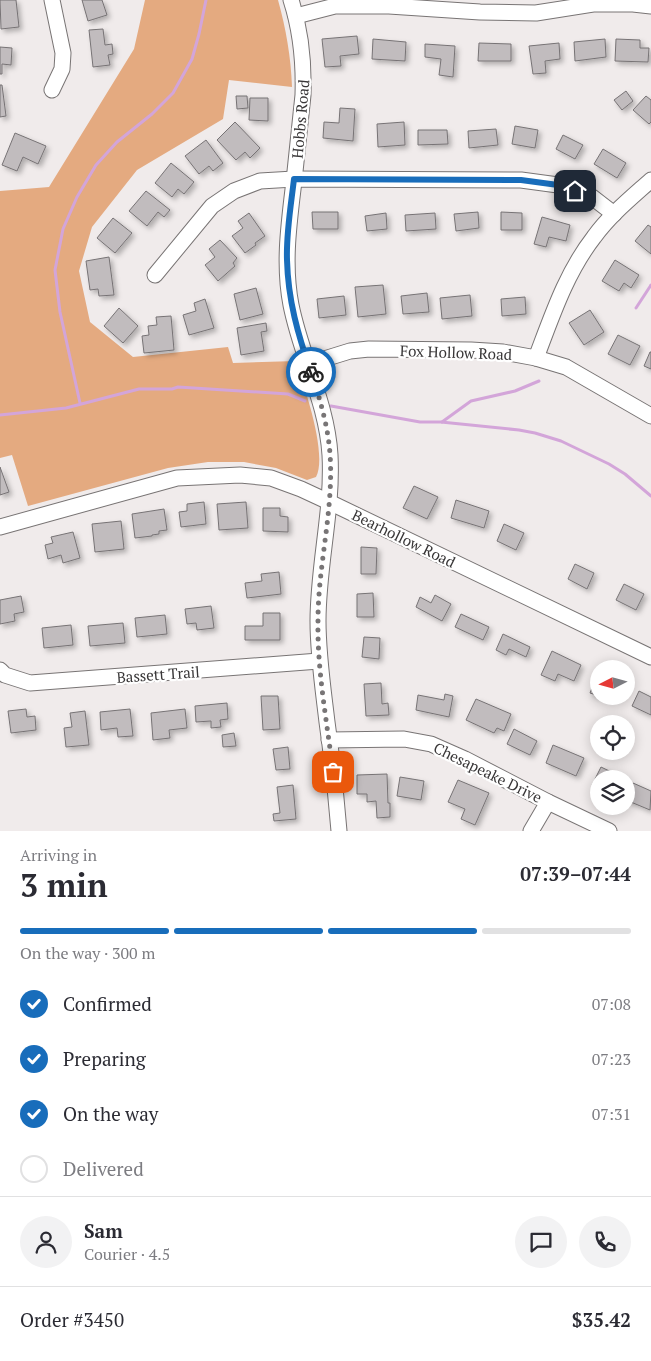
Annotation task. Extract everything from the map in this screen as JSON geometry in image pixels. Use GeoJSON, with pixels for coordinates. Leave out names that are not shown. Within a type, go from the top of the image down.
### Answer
{"type":"FeatureCollection","features":[{"type":"Feature","properties":{"kind":"street"},"geometry":{"type":"LineString","coordinates":[[52,0],[63,53],[62,69],[52,90]]}},
{"type":"Feature","properties":{"kind":"street","name":"Hobbs Road"},"geometry":{"type":"LineString","coordinates":[[291,0],[296,16],[304,78],[286,258],[291,305],[323,410],[328,437],[331,470],[318,603],[318,640],[339,831]]}},
{"type":"Feature","properties":{"kind":"street"},"geometry":{"type":"LineString","coordinates":[[296,16],[335,6],[389,6],[480,12],[536,13],[593,4],[651,6]]}},
{"type":"Feature","properties":{"kind":"street"},"geometry":{"type":"LineString","coordinates":[[154,275],[212,206],[234,191],[260,181],[294,179],[521,180],[558,185],[592,197],[614,214]]}},
{"type":"Feature","properties":{"kind":"street"},"geometry":{"type":"LineString","coordinates":[[536,358],[559,297],[572,271],[594,236],[614,214],[651,180]]}},
{"type":"Feature","properties":{"kind":"street","name":"Fox Hollow Road"},"geometry":{"type":"LineString","coordinates":[[308,364],[350,351],[369,349],[503,352],[536,358],[566,367],[651,416]]}},
{"type":"Feature","properties":{"kind":"street","name":"Bearhollow Road"},"geometry":{"type":"LineString","coordinates":[[0,527],[177,478],[240,475],[271,478],[329,502],[651,657]]}},
{"type":"Feature","properties":{"kind":"street","name":"Bassett Trail"},"geometry":{"type":"LineString","coordinates":[[0,670],[5,675],[30,683],[319,661]]}},
{"type":"Feature","properties":{"kind":"street","name":"Chesapeake Drive"},"geometry":{"type":"LineString","coordinates":[[329,740],[404,740],[431,744],[465,758],[548,802],[609,831]]}},
{"type":"Feature","properties":{"kind":"street"},"geometry":{"type":"LineString","coordinates":[[531,831],[548,802]]}},
{"type":"Feature","properties":{"kind":"shaded area"},"geometry":{"type":"Polygon","coordinates":[[[145,0],[278,0],[288,43],[292,87],[229,80],[223,119],[137,170],[92,227],[79,271],[90,322],[133,357],[228,347],[233,363],[296,361],[314,420],[319,466],[316,477],[307,480],[276,468],[244,462],[208,462],[168,468],[28,506],[12,455],[0,458],[0,191],[49,187],[134,49],[145,0]]]}},
{"type":"Feature","properties":{"kind":"building"},"geometry":{"type":"Polygon","coordinates":[[[0,0],[16,0],[19,27],[1,29],[0,0]]]}},
{"type":"Feature","properties":{"kind":"building"},"geometry":{"type":"Polygon","coordinates":[[[82,0],[102,0],[107,15],[88,21],[82,0]]]}},
{"type":"Feature","properties":{"kind":"building"},"geometry":{"type":"Polygon","coordinates":[[[103,29],[105,45],[112,44],[113,54],[108,55],[110,65],[93,67],[89,30],[103,29]]]}},
{"type":"Feature","properties":{"kind":"building"},"geometry":{"type":"Polygon","coordinates":[[[357,36],[359,54],[340,56],[341,66],[325,67],[322,39],[357,36]]]}},
{"type":"Feature","properties":{"kind":"building"},"geometry":{"type":"Polygon","coordinates":[[[373,39],[406,42],[405,61],[372,59],[373,39]]]}},
{"type":"Feature","properties":{"kind":"building"},"geometry":{"type":"Polygon","coordinates":[[[605,39],[606,57],[575,61],[574,42],[605,39]]]}},
{"type":"Feature","properties":{"kind":"building"},"geometry":{"type":"Polygon","coordinates":[[[616,39],[640,40],[640,48],[649,48],[648,62],[615,61],[616,39]]]}},
{"type":"Feature","properties":{"kind":"building"},"geometry":{"type":"Polygon","coordinates":[[[479,43],[511,44],[511,61],[478,61],[479,43]]]}},
{"type":"Feature","properties":{"kind":"building"},"geometry":{"type":"Polygon","coordinates":[[[559,43],[560,59],[545,61],[546,73],[533,74],[529,46],[559,43]]]}},
{"type":"Feature","properties":{"kind":"building"},"geometry":{"type":"Polygon","coordinates":[[[425,44],[455,46],[453,77],[439,75],[441,59],[425,57],[425,44]]]}},
{"type":"Feature","properties":{"kind":"building"},"geometry":{"type":"Polygon","coordinates":[[[0,47],[12,48],[11,65],[2,64],[2,74],[0,74],[0,47]]]}},
{"type":"Feature","properties":{"kind":"building"},"geometry":{"type":"Polygon","coordinates":[[[0,85],[2,85],[6,116],[0,117],[0,85]]]}},
{"type":"Feature","properties":{"kind":"building"},"geometry":{"type":"Polygon","coordinates":[[[626,91],[633,101],[622,110],[614,100],[626,91]]]}},
{"type":"Feature","properties":{"kind":"building"},"geometry":{"type":"Polygon","coordinates":[[[236,96],[247,96],[248,108],[237,109],[236,96]]]}},
{"type":"Feature","properties":{"kind":"building"},"geometry":{"type":"Polygon","coordinates":[[[646,96],[651,100],[651,122],[649,124],[633,110],[646,96]]]}},
{"type":"Feature","properties":{"kind":"building"},"geometry":{"type":"Polygon","coordinates":[[[250,98],[268,98],[268,121],[249,120],[250,98]]]}},
{"type":"Feature","properties":{"kind":"building"},"geometry":{"type":"Polygon","coordinates":[[[340,108],[355,109],[353,141],[323,138],[324,122],[339,123],[340,108]]]}},
{"type":"Feature","properties":{"kind":"building"},"geometry":{"type":"Polygon","coordinates":[[[235,122],[260,148],[250,158],[245,152],[236,160],[217,140],[235,122]]]}},
{"type":"Feature","properties":{"kind":"building"},"geometry":{"type":"Polygon","coordinates":[[[404,122],[405,145],[378,147],[377,124],[404,122]]]}},
{"type":"Feature","properties":{"kind":"building"},"geometry":{"type":"Polygon","coordinates":[[[515,126],[538,130],[535,148],[512,144],[515,126]]]}},
{"type":"Feature","properties":{"kind":"building"},"geometry":{"type":"Polygon","coordinates":[[[496,129],[498,145],[469,148],[468,131],[496,129]]]}},
{"type":"Feature","properties":{"kind":"building"},"geometry":{"type":"Polygon","coordinates":[[[418,130],[447,130],[448,144],[418,145],[418,130]]]}},
{"type":"Feature","properties":{"kind":"building"},"geometry":{"type":"Polygon","coordinates":[[[15,133],[46,146],[38,164],[23,157],[17,171],[2,165],[15,133]]]}},
{"type":"Feature","properties":{"kind":"building"},"geometry":{"type":"Polygon","coordinates":[[[563,135],[583,145],[575,159],[556,149],[563,135]]]}},
{"type":"Feature","properties":{"kind":"building"},"geometry":{"type":"Polygon","coordinates":[[[206,140],[223,163],[213,171],[209,166],[199,174],[185,156],[206,140]]]}},
{"type":"Feature","properties":{"kind":"building"},"geometry":{"type":"Polygon","coordinates":[[[603,149],[626,163],[617,178],[594,164],[603,149]]]}},
{"type":"Feature","properties":{"kind":"building"},"geometry":{"type":"Polygon","coordinates":[[[171,163],[194,182],[184,194],[178,189],[172,197],[155,183],[171,163]]]}},
{"type":"Feature","properties":{"kind":"building"},"geometry":{"type":"Polygon","coordinates":[[[146,191],[170,210],[164,217],[158,212],[147,226],[129,211],[146,191]]]}},
{"type":"Feature","properties":{"kind":"building"},"geometry":{"type":"Polygon","coordinates":[[[312,212],[338,212],[338,229],[313,229],[312,212]]]}},
{"type":"Feature","properties":{"kind":"building"},"geometry":{"type":"Polygon","coordinates":[[[478,212],[479,228],[456,231],[454,214],[478,212]]]}},
{"type":"Feature","properties":{"kind":"building"},"geometry":{"type":"Polygon","coordinates":[[[501,212],[522,213],[522,230],[501,230],[501,212]]]}},
{"type":"Feature","properties":{"kind":"building"},"geometry":{"type":"Polygon","coordinates":[[[249,213],[265,236],[245,253],[232,236],[243,228],[238,221],[249,213]]]}},
{"type":"Feature","properties":{"kind":"building"},"geometry":{"type":"Polygon","coordinates":[[[386,213],[387,229],[367,231],[365,216],[386,213]]]}},
{"type":"Feature","properties":{"kind":"building"},"geometry":{"type":"Polygon","coordinates":[[[435,213],[436,229],[406,231],[405,215],[435,213]]]}},
{"type":"Feature","properties":{"kind":"building"},"geometry":{"type":"Polygon","coordinates":[[[542,217],[570,225],[566,241],[549,237],[546,247],[534,244],[542,217]]]}},
{"type":"Feature","properties":{"kind":"building"},"geometry":{"type":"Polygon","coordinates":[[[113,218],[132,233],[115,253],[97,238],[113,218]]]}},
{"type":"Feature","properties":{"kind":"building"},"geometry":{"type":"Polygon","coordinates":[[[648,225],[651,227],[651,254],[635,241],[648,225]]]}},
{"type":"Feature","properties":{"kind":"building"},"geometry":{"type":"Polygon","coordinates":[[[220,240],[237,258],[233,263],[235,266],[218,281],[205,265],[215,257],[209,249],[220,240]]]}},
{"type":"Feature","properties":{"kind":"building"},"geometry":{"type":"Polygon","coordinates":[[[109,257],[114,295],[99,296],[98,289],[90,290],[86,261],[109,257]]]}},
{"type":"Feature","properties":{"kind":"building"},"geometry":{"type":"Polygon","coordinates":[[[615,260],[639,275],[631,288],[624,283],[619,291],[602,281],[615,260]]]}},
{"type":"Feature","properties":{"kind":"building"},"geometry":{"type":"Polygon","coordinates":[[[383,285],[386,314],[358,317],[355,287],[383,285]]]}},
{"type":"Feature","properties":{"kind":"building"},"geometry":{"type":"Polygon","coordinates":[[[256,288],[263,314],[240,320],[234,294],[256,288]]]}},
{"type":"Feature","properties":{"kind":"building"},"geometry":{"type":"Polygon","coordinates":[[[427,293],[429,312],[403,314],[401,296],[427,293]]]}},
{"type":"Feature","properties":{"kind":"building"},"geometry":{"type":"Polygon","coordinates":[[[470,295],[472,316],[442,319],[440,298],[470,295]]]}},
{"type":"Feature","properties":{"kind":"building"},"geometry":{"type":"Polygon","coordinates":[[[344,296],[346,315],[319,318],[317,299],[344,296]]]}},
{"type":"Feature","properties":{"kind":"building"},"geometry":{"type":"Polygon","coordinates":[[[525,297],[526,314],[502,316],[501,299],[525,297]]]}},
{"type":"Feature","properties":{"kind":"building"},"geometry":{"type":"Polygon","coordinates":[[[205,299],[214,328],[189,335],[183,315],[196,311],[194,303],[205,299]]]}},
{"type":"Feature","properties":{"kind":"building"},"geometry":{"type":"Polygon","coordinates":[[[119,308],[138,326],[123,343],[104,326],[119,308]]]}},
{"type":"Feature","properties":{"kind":"building"},"geometry":{"type":"Polygon","coordinates":[[[590,310],[604,332],[584,345],[569,323],[590,310]]]}},
{"type":"Feature","properties":{"kind":"building"},"geometry":{"type":"Polygon","coordinates":[[[171,316],[174,350],[144,353],[142,336],[149,335],[148,326],[157,325],[156,317],[171,316]]]}},
{"type":"Feature","properties":{"kind":"building"},"geometry":{"type":"Polygon","coordinates":[[[266,323],[267,331],[261,332],[264,351],[241,355],[237,328],[266,323]]]}},
{"type":"Feature","properties":{"kind":"building"},"geometry":{"type":"Polygon","coordinates":[[[618,335],[640,346],[630,365],[608,354],[618,335]]]}},
{"type":"Feature","properties":{"kind":"building"},"geometry":{"type":"Polygon","coordinates":[[[651,352],[651,369],[644,366],[651,352]]]}},
{"type":"Feature","properties":{"kind":"building"},"geometry":{"type":"Polygon","coordinates":[[[0,467],[9,492],[0,495],[0,467]]]}},
{"type":"Feature","properties":{"kind":"building"},"geometry":{"type":"Polygon","coordinates":[[[414,486],[438,497],[427,519],[403,508],[414,486]]]}},
{"type":"Feature","properties":{"kind":"building"},"geometry":{"type":"Polygon","coordinates":[[[456,500],[489,511],[484,528],[451,518],[456,500]]]}},
{"type":"Feature","properties":{"kind":"building"},"geometry":{"type":"Polygon","coordinates":[[[204,502],[206,524],[181,527],[179,512],[187,511],[187,504],[204,502]]]}},
{"type":"Feature","properties":{"kind":"building"},"geometry":{"type":"Polygon","coordinates":[[[246,502],[248,528],[219,530],[217,504],[246,502]]]}},
{"type":"Feature","properties":{"kind":"building"},"geometry":{"type":"Polygon","coordinates":[[[263,508],[280,508],[280,516],[288,517],[288,532],[263,531],[263,508]]]}},
{"type":"Feature","properties":{"kind":"building"},"geometry":{"type":"Polygon","coordinates":[[[164,509],[167,530],[159,531],[159,534],[152,536],[135,538],[132,514],[164,509]]]}},
{"type":"Feature","properties":{"kind":"building"},"geometry":{"type":"Polygon","coordinates":[[[121,521],[124,549],[95,552],[92,524],[121,521]]]}},
{"type":"Feature","properties":{"kind":"building"},"geometry":{"type":"Polygon","coordinates":[[[504,524],[524,533],[516,550],[497,541],[504,524]]]}},
{"type":"Feature","properties":{"kind":"building"},"geometry":{"type":"Polygon","coordinates":[[[73,532],[80,558],[63,563],[61,555],[48,559],[45,545],[53,543],[51,537],[73,532]]]}},
{"type":"Feature","properties":{"kind":"building"},"geometry":{"type":"Polygon","coordinates":[[[361,547],[377,548],[376,574],[361,574],[361,547]]]}},
{"type":"Feature","properties":{"kind":"building"},"geometry":{"type":"Polygon","coordinates":[[[575,564],[594,573],[587,589],[568,579],[575,564]]]}},
{"type":"Feature","properties":{"kind":"building"},"geometry":{"type":"Polygon","coordinates":[[[279,572],[281,594],[247,598],[245,583],[262,581],[261,574],[279,572]]]}},
{"type":"Feature","properties":{"kind":"building"},"geometry":{"type":"Polygon","coordinates":[[[624,584],[644,594],[636,610],[616,600],[624,584]]]}},
{"type":"Feature","properties":{"kind":"building"},"geometry":{"type":"Polygon","coordinates":[[[373,593],[374,617],[357,617],[357,594],[373,593]]]}},
{"type":"Feature","properties":{"kind":"building"},"geometry":{"type":"Polygon","coordinates":[[[435,595],[451,604],[442,621],[416,607],[420,597],[431,603],[435,595]]]}},
{"type":"Feature","properties":{"kind":"building"},"geometry":{"type":"Polygon","coordinates":[[[21,596],[24,612],[14,614],[15,621],[0,624],[0,600],[21,596]]]}},
{"type":"Feature","properties":{"kind":"building"},"geometry":{"type":"Polygon","coordinates":[[[211,606],[214,628],[197,630],[196,623],[187,624],[185,609],[211,606]]]}},
{"type":"Feature","properties":{"kind":"building"},"geometry":{"type":"Polygon","coordinates":[[[263,613],[280,613],[280,640],[245,640],[245,626],[263,626],[263,613]]]}},
{"type":"Feature","properties":{"kind":"building"},"geometry":{"type":"Polygon","coordinates":[[[461,614],[489,627],[483,640],[455,627],[461,614]]]}},
{"type":"Feature","properties":{"kind":"building"},"geometry":{"type":"Polygon","coordinates":[[[165,615],[167,634],[137,637],[135,618],[165,615]]]}},
{"type":"Feature","properties":{"kind":"building"},"geometry":{"type":"Polygon","coordinates":[[[123,623],[125,643],[90,646],[88,626],[123,623]]]}},
{"type":"Feature","properties":{"kind":"building"},"geometry":{"type":"Polygon","coordinates":[[[71,625],[73,645],[44,648],[42,628],[71,625]]]}},
{"type":"Feature","properties":{"kind":"building"},"geometry":{"type":"Polygon","coordinates":[[[503,634],[530,647],[526,657],[509,649],[506,655],[496,650],[503,634]]]}},
{"type":"Feature","properties":{"kind":"building"},"geometry":{"type":"Polygon","coordinates":[[[364,637],[380,638],[379,659],[362,657],[364,637]]]}},
{"type":"Feature","properties":{"kind":"building"},"geometry":{"type":"Polygon","coordinates":[[[552,651],[581,665],[574,681],[558,674],[555,681],[541,675],[552,651]]]}},
{"type":"Feature","properties":{"kind":"building"},"geometry":{"type":"Polygon","coordinates":[[[381,683],[382,704],[388,703],[389,715],[366,716],[364,684],[381,683]]]}},
{"type":"Feature","properties":{"kind":"building"},"geometry":{"type":"Polygon","coordinates":[[[639,691],[651,697],[651,715],[632,706],[635,705],[639,691]]]}},
{"type":"Feature","properties":{"kind":"building"},"geometry":{"type":"Polygon","coordinates":[[[445,694],[453,696],[449,717],[416,710],[418,695],[444,700],[445,694]]]}},
{"type":"Feature","properties":{"kind":"building"},"geometry":{"type":"Polygon","coordinates":[[[261,696],[278,696],[280,729],[263,730],[261,696]]]}},
{"type":"Feature","properties":{"kind":"building"},"geometry":{"type":"Polygon","coordinates":[[[476,699],[511,714],[504,731],[497,728],[494,733],[466,720],[476,699]]]}},
{"type":"Feature","properties":{"kind":"building"},"geometry":{"type":"Polygon","coordinates":[[[227,703],[228,719],[220,720],[221,727],[211,728],[211,721],[196,722],[195,706],[227,703]]]}},
{"type":"Feature","properties":{"kind":"building"},"geometry":{"type":"Polygon","coordinates":[[[26,709],[27,717],[35,716],[36,730],[11,733],[8,711],[26,709]]]}},
{"type":"Feature","properties":{"kind":"building"},"geometry":{"type":"Polygon","coordinates":[[[130,709],[133,736],[118,737],[117,728],[101,730],[100,712],[130,709]]]}},
{"type":"Feature","properties":{"kind":"building"},"geometry":{"type":"Polygon","coordinates":[[[185,709],[187,728],[169,730],[170,738],[153,740],[151,713],[185,709]]]}},
{"type":"Feature","properties":{"kind":"building"},"geometry":{"type":"Polygon","coordinates":[[[85,711],[89,745],[66,747],[64,728],[72,727],[70,713],[85,711]]]}},
{"type":"Feature","properties":{"kind":"building"},"geometry":{"type":"Polygon","coordinates":[[[514,729],[537,741],[530,755],[507,744],[514,729]]]}},
{"type":"Feature","properties":{"kind":"building"},"geometry":{"type":"Polygon","coordinates":[[[234,733],[236,746],[223,747],[222,735],[234,733]]]}},
{"type":"Feature","properties":{"kind":"building"},"geometry":{"type":"Polygon","coordinates":[[[553,745],[584,758],[576,776],[546,763],[553,745]]]}},
{"type":"Feature","properties":{"kind":"building"},"geometry":{"type":"Polygon","coordinates":[[[288,747],[290,769],[276,770],[273,749],[288,747]]]}},
{"type":"Feature","properties":{"kind":"building"},"geometry":{"type":"Polygon","coordinates":[[[387,774],[390,817],[377,818],[376,801],[367,802],[367,794],[357,794],[357,775],[387,774]]]}},
{"type":"Feature","properties":{"kind":"building"},"geometry":{"type":"Polygon","coordinates":[[[400,777],[424,781],[421,800],[397,796],[400,777]]]}},
{"type":"Feature","properties":{"kind":"building"},"geometry":{"type":"Polygon","coordinates":[[[458,780],[489,793],[475,825],[461,819],[465,809],[448,802],[458,780]]]}},
{"type":"Feature","properties":{"kind":"building"},"geometry":{"type":"Polygon","coordinates":[[[635,784],[651,791],[650,810],[635,804],[635,784]]]}},
{"type":"Feature","properties":{"kind":"building"},"geometry":{"type":"Polygon","coordinates":[[[293,785],[296,819],[274,821],[273,814],[280,813],[277,787],[293,785]]]}},
{"type":"Feature","properties":{"kind":"waterway"},"geometry":{"type":"LineString","coordinates":[[80,403],[60,312],[55,270],[63,229],[77,197],[96,165],[117,142],[152,114],[173,93],[192,59],[206,0]]}},
{"type":"Feature","properties":{"kind":"waterway"},"geometry":{"type":"LineString","coordinates":[[636,308],[651,285]]}},
{"type":"Feature","properties":{"kind":"waterway"},"geometry":{"type":"LineString","coordinates":[[442,422],[471,401],[515,391],[539,381]]}},
{"type":"Feature","properties":{"kind":"waterway"},"geometry":{"type":"LineString","coordinates":[[0,415],[66,408],[139,389],[172,389],[178,387],[288,394],[305,401]]}},
{"type":"Feature","properties":{"kind":"waterway"},"geometry":{"type":"LineString","coordinates":[[331,406],[420,422],[441,422],[535,433],[561,441],[609,464],[625,474],[651,496]]}},
{"type":"Feature","properties":{"kind":"way so far"},"geometry":{"type":"LineString","coordinates":[[311,372],[323,410],[331,470],[318,603],[318,640],[333,772]]}},
{"type":"Feature","properties":{"kind":"route"},"geometry":{"type":"LineString","coordinates":[[311,372],[296,326],[288,286],[286,258],[294,179],[521,180],[558,185],[575,191]]}}]}
